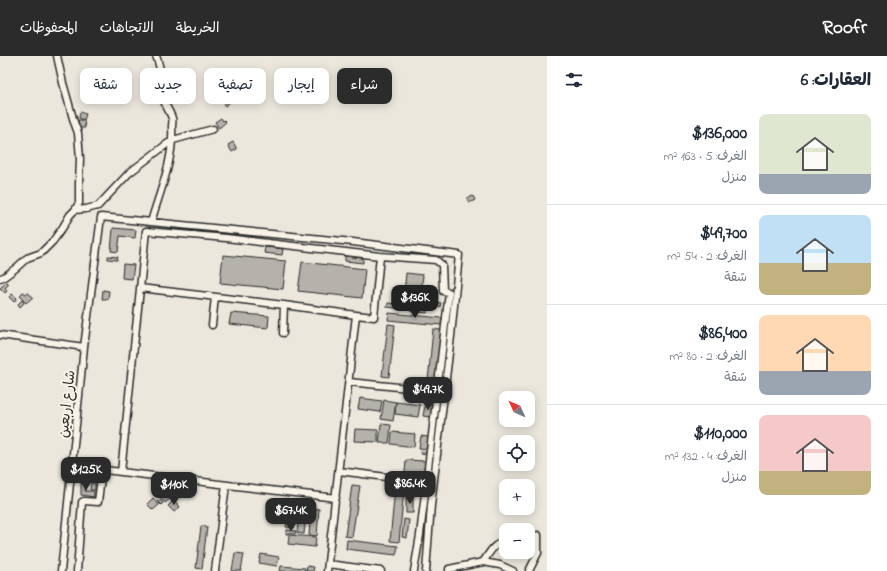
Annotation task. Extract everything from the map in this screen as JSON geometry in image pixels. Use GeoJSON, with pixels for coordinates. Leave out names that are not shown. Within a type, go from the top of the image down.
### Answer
{"type":"FeatureCollection","features":[{"type":"Feature","properties":{"kind":"street"},"geometry":{"type":"LineString","coordinates":[[0,278],[4,277],[27,258],[41,253],[53,241],[79,204],[80,159],[78,133],[63,83],[57,56]]}},
{"type":"Feature","properties":{"kind":"street"},"geometry":{"type":"LineString","coordinates":[[156,56],[161,72],[164,102],[172,117],[172,140],[169,165],[151,222],[354,242],[459,255],[431,505],[426,571]]}},
{"type":"Feature","properties":{"kind":"street"},"geometry":{"type":"LineString","coordinates":[[75,210],[98,206],[129,173],[172,140],[213,129]]}},
{"type":"Feature","properties":{"kind":"street","name":"شارع اربعين"},"geometry":{"type":"LineString","coordinates":[[61,571],[84,347],[101,217],[151,222]]}},
{"type":"Feature","properties":{"kind":"street"},"geometry":{"type":"LineString","coordinates":[[121,472],[146,231],[226,238],[380,256],[436,260],[442,265],[444,291],[449,292],[420,534],[414,571]]}},
{"type":"Feature","properties":{"kind":"street"},"geometry":{"type":"LineString","coordinates":[[140,288],[374,317],[380,256]]}},
{"type":"Feature","properties":{"kind":"street"},"geometry":{"type":"LineString","coordinates":[[212,325],[214,297]]}},
{"type":"Feature","properties":{"kind":"street"},"geometry":{"type":"LineString","coordinates":[[283,333],[284,305]]}},
{"type":"Feature","properties":{"kind":"street"},"geometry":{"type":"LineString","coordinates":[[356,315],[328,568],[381,571]]}},
{"type":"Feature","properties":{"kind":"street"},"geometry":{"type":"LineString","coordinates":[[0,335],[84,347]]}},
{"type":"Feature","properties":{"kind":"street"},"geometry":{"type":"LineString","coordinates":[[349,382],[437,391]]}},
{"type":"Feature","properties":{"kind":"street"},"geometry":{"type":"LineString","coordinates":[[72,466],[336,498]]}},
{"type":"Feature","properties":{"kind":"street"},"geometry":{"type":"LineString","coordinates":[[77,571],[82,502],[98,502],[102,469]]}},
{"type":"Feature","properties":{"kind":"street"},"geometry":{"type":"LineString","coordinates":[[339,472],[426,482]]}},
{"type":"Feature","properties":{"kind":"street"},"geometry":{"type":"LineString","coordinates":[[215,571],[226,485]]}},
{"type":"Feature","properties":{"kind":"street"},"geometry":{"type":"LineString","coordinates":[[529,571],[538,554],[538,535],[535,536]]}},
{"type":"Feature","properties":{"kind":"street"},"geometry":{"type":"LineString","coordinates":[[483,562],[494,547],[499,543]]}},
{"type":"Feature","properties":{"kind":"street"},"geometry":{"type":"LineString","coordinates":[[449,571],[449,569],[483,562],[500,565],[513,571]]}},
{"type":"Feature","properties":{"kind":"building"},"geometry":{"type":"Polygon","coordinates":[[[80,112],[86,114],[84,120],[79,118],[80,112]]]}},
{"type":"Feature","properties":{"kind":"building"},"geometry":{"type":"Polygon","coordinates":[[[221,118],[226,122],[219,128],[215,122],[221,118]]]}},
{"type":"Feature","properties":{"kind":"building"},"geometry":{"type":"Polygon","coordinates":[[[78,120],[84,120],[85,128],[79,128],[78,120]]]}},
{"type":"Feature","properties":{"kind":"building"},"geometry":{"type":"Polygon","coordinates":[[[233,142],[237,149],[232,152],[228,145],[233,142]]]}},
{"type":"Feature","properties":{"kind":"building"},"geometry":{"type":"Polygon","coordinates":[[[473,196],[475,200],[469,203],[467,198],[473,196]]]}},
{"type":"Feature","properties":{"kind":"building"},"geometry":{"type":"Polygon","coordinates":[[[113,228],[136,230],[135,238],[120,236],[118,252],[111,251],[113,228]]]}},
{"type":"Feature","properties":{"kind":"building"},"geometry":{"type":"Polygon","coordinates":[[[265,247],[283,249],[282,255],[264,253],[265,247]]]}},
{"type":"Feature","properties":{"kind":"building"},"geometry":{"type":"Polygon","coordinates":[[[223,255],[286,261],[283,289],[220,283],[223,255]]]}},
{"type":"Feature","properties":{"kind":"building"},"geometry":{"type":"Polygon","coordinates":[[[108,256],[118,257],[117,260],[108,259],[108,256]]]}},
{"type":"Feature","properties":{"kind":"building"},"geometry":{"type":"Polygon","coordinates":[[[345,256],[363,258],[363,263],[345,261],[345,256]]]}},
{"type":"Feature","properties":{"kind":"building"},"geometry":{"type":"Polygon","coordinates":[[[302,262],[365,269],[362,298],[298,291],[302,262]]]}},
{"type":"Feature","properties":{"kind":"building"},"geometry":{"type":"Polygon","coordinates":[[[123,264],[134,265],[132,279],[122,278],[123,264]]]}},
{"type":"Feature","properties":{"kind":"building"},"geometry":{"type":"Polygon","coordinates":[[[406,273],[423,275],[421,295],[404,293],[406,273]]]}},
{"type":"Feature","properties":{"kind":"building"},"geometry":{"type":"Polygon","coordinates":[[[7,282],[9,284],[5,288],[7,291],[5,293],[0,288],[7,282]]]}},
{"type":"Feature","properties":{"kind":"building"},"geometry":{"type":"Polygon","coordinates":[[[103,290],[109,291],[108,299],[102,299],[103,290]]]}},
{"type":"Feature","properties":{"kind":"building"},"geometry":{"type":"Polygon","coordinates":[[[23,292],[26,294],[28,293],[33,297],[26,303],[20,295],[23,292]]]}},
{"type":"Feature","properties":{"kind":"building"},"geometry":{"type":"Polygon","coordinates":[[[12,294],[17,298],[14,302],[9,297],[12,294]]]}},
{"type":"Feature","properties":{"kind":"building"},"geometry":{"type":"Polygon","coordinates":[[[22,300],[24,303],[20,307],[18,304],[22,300]]]}},
{"type":"Feature","properties":{"kind":"building"},"geometry":{"type":"Polygon","coordinates":[[[436,302],[441,303],[440,307],[435,306],[436,302]]]}},
{"type":"Feature","properties":{"kind":"building"},"geometry":{"type":"Polygon","coordinates":[[[388,303],[405,305],[404,309],[387,307],[388,303]]]}},
{"type":"Feature","properties":{"kind":"building"},"geometry":{"type":"Polygon","coordinates":[[[411,306],[427,308],[427,313],[410,311],[411,306]]]}},
{"type":"Feature","properties":{"kind":"building"},"geometry":{"type":"Polygon","coordinates":[[[231,313],[269,316],[268,328],[229,324],[231,313]]]}},
{"type":"Feature","properties":{"kind":"building"},"geometry":{"type":"Polygon","coordinates":[[[389,313],[442,318],[441,325],[388,320],[389,313]]]}},
{"type":"Feature","properties":{"kind":"building"},"geometry":{"type":"Polygon","coordinates":[[[388,324],[395,325],[389,377],[382,376],[388,324]]]}},
{"type":"Feature","properties":{"kind":"building"},"geometry":{"type":"Polygon","coordinates":[[[433,329],[441,330],[436,382],[428,381],[433,329]]]}},
{"type":"Feature","properties":{"kind":"building"},"geometry":{"type":"Polygon","coordinates":[[[360,398],[382,401],[380,412],[358,409],[360,398]]]}},
{"type":"Feature","properties":{"kind":"building"},"geometry":{"type":"Polygon","coordinates":[[[428,399],[433,400],[433,403],[428,403],[428,399]]]}},
{"type":"Feature","properties":{"kind":"building"},"geometry":{"type":"Polygon","coordinates":[[[384,400],[396,402],[393,421],[381,419],[384,400]]]}},
{"type":"Feature","properties":{"kind":"building"},"geometry":{"type":"Polygon","coordinates":[[[396,402],[420,405],[418,417],[395,414],[396,402]]]}},
{"type":"Feature","properties":{"kind":"building"},"geometry":{"type":"Polygon","coordinates":[[[425,405],[433,406],[431,417],[423,416],[425,405]]]}},
{"type":"Feature","properties":{"kind":"building"},"geometry":{"type":"Polygon","coordinates":[[[381,424],[391,425],[389,443],[379,443],[381,424]]]}},
{"type":"Feature","properties":{"kind":"building"},"geometry":{"type":"Polygon","coordinates":[[[355,429],[378,430],[378,442],[354,441],[355,429]]]}},
{"type":"Feature","properties":{"kind":"building"},"geometry":{"type":"Polygon","coordinates":[[[392,432],[415,434],[414,447],[391,444],[392,432]]]}},
{"type":"Feature","properties":{"kind":"building"},"geometry":{"type":"Polygon","coordinates":[[[421,436],[428,437],[427,449],[419,448],[421,436]]]}},
{"type":"Feature","properties":{"kind":"building"},"geometry":{"type":"Polygon","coordinates":[[[421,451],[427,452],[427,455],[421,454],[421,451]]]}},
{"type":"Feature","properties":{"kind":"building"},"geometry":{"type":"Polygon","coordinates":[[[406,460],[425,461],[424,474],[405,473],[406,460]]]}},
{"type":"Feature","properties":{"kind":"building"},"geometry":{"type":"Polygon","coordinates":[[[81,483],[86,483],[85,491],[94,491],[94,497],[81,495],[81,483]]]}},
{"type":"Feature","properties":{"kind":"building"},"geometry":{"type":"Polygon","coordinates":[[[91,483],[95,483],[95,490],[90,490],[91,483]]]}},
{"type":"Feature","properties":{"kind":"building"},"geometry":{"type":"Polygon","coordinates":[[[352,485],[360,486],[352,537],[345,536],[352,485]]]}},
{"type":"Feature","properties":{"kind":"building"},"geometry":{"type":"Polygon","coordinates":[[[395,488],[404,489],[399,542],[390,541],[395,488]]]}},
{"type":"Feature","properties":{"kind":"building"},"geometry":{"type":"Polygon","coordinates":[[[166,490],[172,497],[165,503],[159,496],[166,490]]]}},
{"type":"Feature","properties":{"kind":"building"},"geometry":{"type":"Polygon","coordinates":[[[406,497],[413,497],[413,513],[406,513],[406,497]]]}},
{"type":"Feature","properties":{"kind":"building"},"geometry":{"type":"Polygon","coordinates":[[[153,498],[159,505],[153,510],[147,504],[153,498]]]}},
{"type":"Feature","properties":{"kind":"building"},"geometry":{"type":"Polygon","coordinates":[[[159,499],[163,503],[161,505],[157,501],[159,499]]]}},
{"type":"Feature","properties":{"kind":"building"},"geometry":{"type":"Polygon","coordinates":[[[174,500],[180,507],[174,512],[168,506],[174,500]]]}},
{"type":"Feature","properties":{"kind":"building"},"geometry":{"type":"Polygon","coordinates":[[[290,504],[298,506],[294,528],[286,527],[290,504]]]}},
{"type":"Feature","properties":{"kind":"building"},"geometry":{"type":"Polygon","coordinates":[[[300,505],[307,506],[304,534],[297,533],[300,505]]]}},
{"type":"Feature","properties":{"kind":"building"},"geometry":{"type":"Polygon","coordinates":[[[311,508],[319,509],[317,536],[309,535],[311,508]]]}},
{"type":"Feature","properties":{"kind":"building"},"geometry":{"type":"Polygon","coordinates":[[[404,519],[409,520],[407,538],[402,537],[404,519]]]}},
{"type":"Feature","properties":{"kind":"building"},"geometry":{"type":"Polygon","coordinates":[[[201,526],[207,527],[202,569],[196,568],[201,526]]]}},
{"type":"Feature","properties":{"kind":"building"},"geometry":{"type":"Polygon","coordinates":[[[287,530],[296,531],[295,534],[286,534],[287,530]]]}},
{"type":"Feature","properties":{"kind":"building"},"geometry":{"type":"Polygon","coordinates":[[[289,535],[316,537],[315,547],[288,544],[289,535]]]}},
{"type":"Feature","properties":{"kind":"building"},"geometry":{"type":"Polygon","coordinates":[[[347,540],[398,546],[396,555],[346,549],[347,540]]]}},
{"type":"Feature","properties":{"kind":"building"},"geometry":{"type":"Polygon","coordinates":[[[235,553],[244,554],[241,571],[232,571],[235,553]]]}},
{"type":"Feature","properties":{"kind":"building"},"geometry":{"type":"Polygon","coordinates":[[[261,554],[279,557],[277,566],[259,563],[261,554]]]}},
{"type":"Feature","properties":{"kind":"building"},"geometry":{"type":"Polygon","coordinates":[[[281,566],[305,568],[305,571],[280,571],[281,566]]]}},
{"type":"Feature","properties":{"kind":"building"},"geometry":{"type":"Polygon","coordinates":[[[307,566],[314,567],[313,571],[306,571],[307,566]]]}}]}
